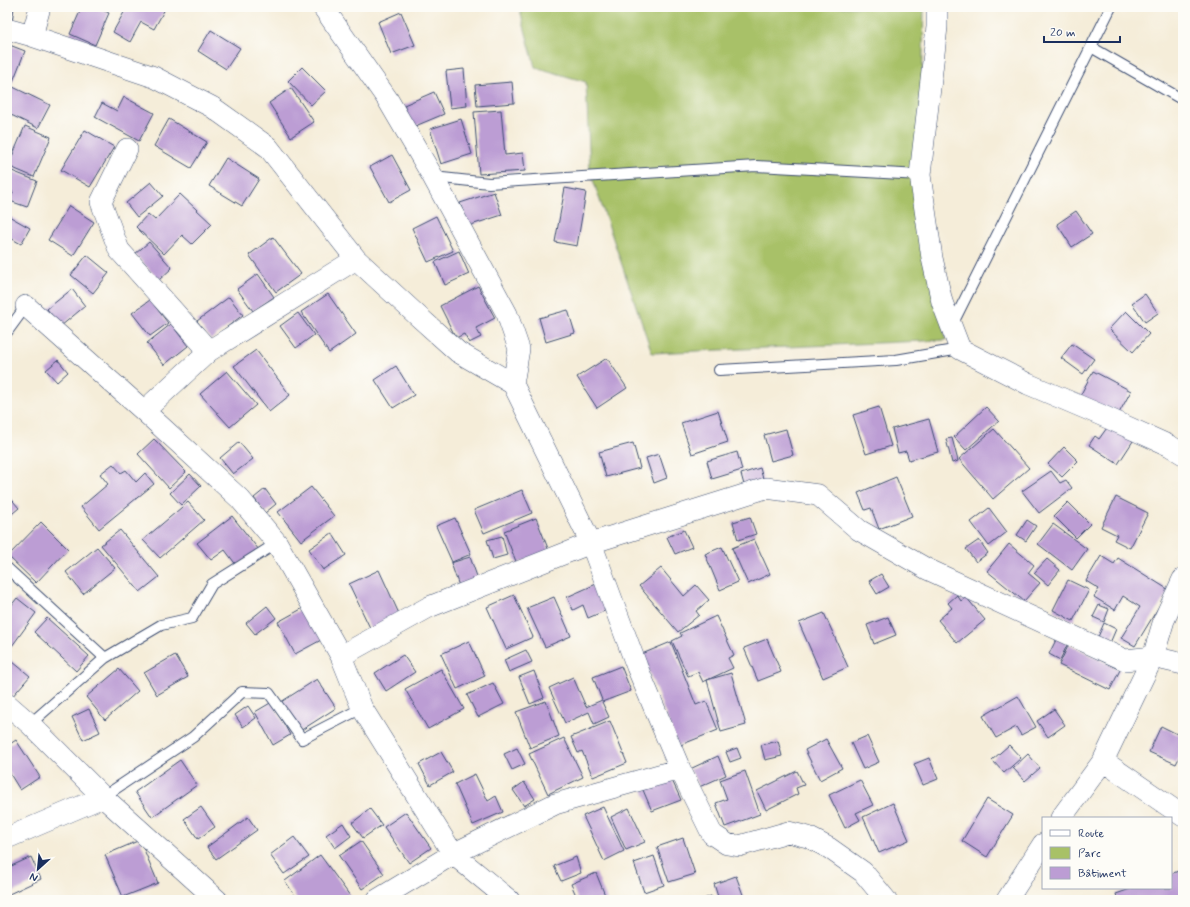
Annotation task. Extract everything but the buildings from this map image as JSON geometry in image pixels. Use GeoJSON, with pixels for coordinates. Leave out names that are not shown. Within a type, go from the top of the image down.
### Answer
{"type":"FeatureCollection","features":[{"type":"Feature","properties":{"kind":"street"},"geometry":{"type":"LineString","coordinates":[[32,36],[40,7]]}},
{"type":"Feature","properties":{"kind":"street"},"geometry":{"type":"LineString","coordinates":[[323,7],[388,100],[434,177],[507,314],[519,349],[513,384]]}},
{"type":"Feature","properties":{"kind":"street"},"geometry":{"type":"LineString","coordinates":[[937,7],[937,27],[920,175],[932,258],[942,302],[960,349],[1028,384],[1170,446],[1183,454]]}},
{"type":"Feature","properties":{"kind":"street"},"geometry":{"type":"LineString","coordinates":[[7,29],[154,77],[212,107],[268,147],[356,259],[458,352],[513,384],[591,544],[637,667],[680,769],[712,834],[727,844],[739,846],[788,832],[808,837],[829,848],[863,872],[886,900]]}},
{"type":"Feature","properties":{"kind":"street"},"geometry":{"type":"LineString","coordinates":[[127,149],[102,202],[119,250],[209,351]]}},
{"type":"Feature","properties":{"kind":"street"},"geometry":{"type":"LineString","coordinates":[[144,411],[209,351],[356,259]]}},
{"type":"Feature","properties":{"kind":"street"},"geometry":{"type":"LineString","coordinates":[[26,306],[240,499],[277,543],[341,656],[362,708],[453,854],[509,900]]}},
{"type":"Feature","properties":{"kind":"street"},"geometry":{"type":"LineString","coordinates":[[341,656],[429,607],[591,544],[766,488],[818,495],[859,530],[927,569],[1126,660],[1153,657],[1183,664]]}},
{"type":"Feature","properties":{"kind":"street"},"geometry":{"type":"LineString","coordinates":[[1062,817],[1103,761],[1153,657],[1164,620],[1183,579]]}},
{"type":"Feature","properties":{"kind":"street"},"geometry":{"type":"LineString","coordinates":[[7,704],[30,724],[103,797],[217,900]]}},
{"type":"Feature","properties":{"kind":"street"},"geometry":{"type":"LineString","coordinates":[[1103,761],[1183,816]]}},
{"type":"Feature","properties":{"kind":"street"},"geometry":{"type":"LineString","coordinates":[[377,900],[453,854],[555,804],[680,769]]}},
{"type":"Feature","properties":{"kind":"street"},"geometry":{"type":"LineString","coordinates":[[7,838],[103,797]]}},
{"type":"Feature","properties":{"kind":"street"},"geometry":{"type":"LineString","coordinates":[[1007,900],[1042,846]]}},
{"type":"Feature","properties":{"kind":"lane"},"geometry":{"type":"LineString","coordinates":[[951,326],[1111,7]]}},
{"type":"Feature","properties":{"kind":"lane"},"geometry":{"type":"LineString","coordinates":[[1091,47],[1183,100]]}},
{"type":"Feature","properties":{"kind":"lane"},"geometry":{"type":"LineString","coordinates":[[434,177],[489,183],[756,166],[920,175]]}},
{"type":"Feature","properties":{"kind":"lane"},"geometry":{"type":"LineString","coordinates":[[7,332],[26,306]]}},
{"type":"Feature","properties":{"kind":"lane"},"geometry":{"type":"LineString","coordinates":[[719,370],[896,360],[960,349]]}},
{"type":"Feature","properties":{"kind":"lane"},"geometry":{"type":"LineString","coordinates":[[30,724],[105,658],[160,624],[192,618],[212,584],[277,543]]}},
{"type":"Feature","properties":{"kind":"lane"},"geometry":{"type":"LineString","coordinates":[[7,568],[105,658]]}},
{"type":"Feature","properties":{"kind":"lane"},"geometry":{"type":"LineString","coordinates":[[103,797],[193,737],[242,692],[269,693],[302,739],[362,708]]}},
{"type":"Feature","properties":{"kind":"green space"},"geometry":{"type":"Polygon","coordinates":[[[519,7],[924,7],[920,181],[946,340],[652,353],[590,171],[586,82],[535,67],[519,7]]]}}]}
